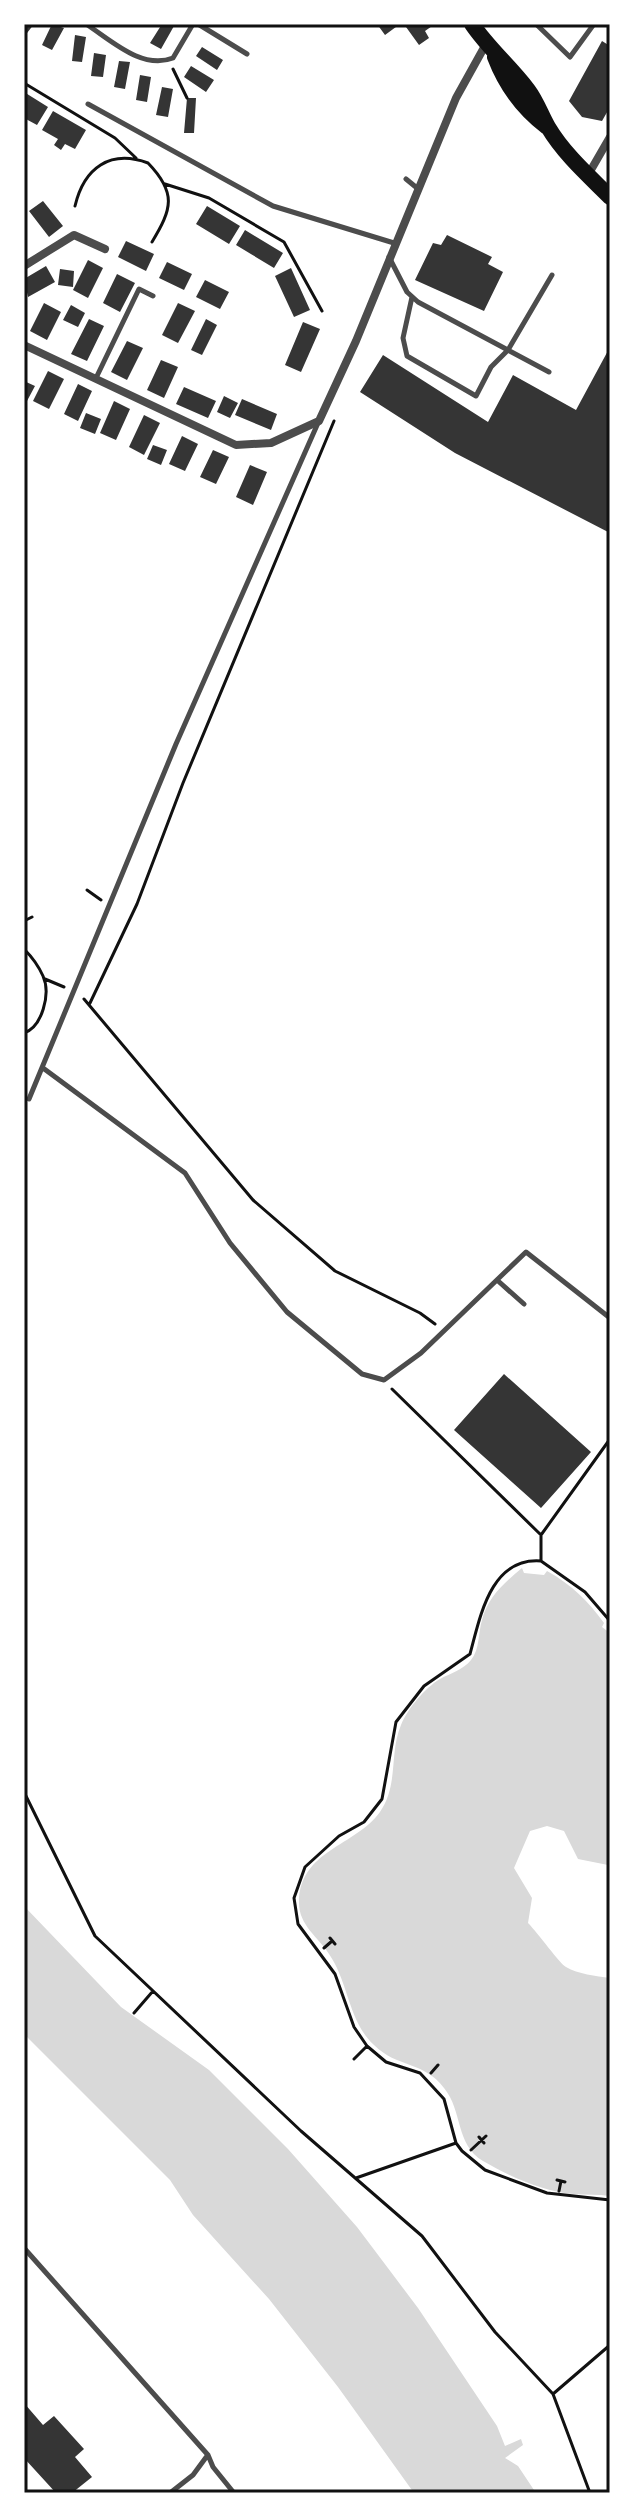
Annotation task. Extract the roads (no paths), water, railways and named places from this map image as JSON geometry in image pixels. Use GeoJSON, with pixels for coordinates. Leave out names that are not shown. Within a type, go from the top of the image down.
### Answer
{"type":"FeatureCollection","features":[{"type":"Feature","properties":{"kind":"main road"},"geometry":{"type":"LineString","coordinates":[[472,24],[490,50],[504,80],[528,112],[548,128],[610,197]]}},
{"type":"Feature","properties":{"kind":"street"},"geometry":{"type":"LineString","coordinates":[[24,345],[236,445],[271,443],[319,421],[463,84],[490,50]]}},
{"type":"Feature","properties":{"kind":"street"},"geometry":{"type":"LineString","coordinates":[[588,175],[610,137]]}},
{"type":"Feature","properties":{"kind":"street"},"geometry":{"type":"LineString","coordinates":[[24,266],[74,235],[105,249]]}},
{"type":"Feature","properties":{"kind":"lane"},"geometry":{"type":"LineString","coordinates":[[86,24],[135,56],[158,64],[170,60],[196,24],[247,54]]}},
{"type":"Feature","properties":{"kind":"lane"},"geometry":{"type":"LineString","coordinates":[[536,24],[570,57],[594,24]]}},
{"type":"Feature","properties":{"kind":"lane"},"geometry":{"type":"LineString","coordinates":[[88,104],[273,206],[394,243]]}},
{"type":"Feature","properties":{"kind":"lane"},"geometry":{"type":"LineString","coordinates":[[406,179],[417,188]]}},
{"type":"Feature","properties":{"kind":"lane"},"geometry":{"type":"LineString","coordinates":[[389,256],[412,297],[549,372]]}},
{"type":"Feature","properties":{"kind":"lane"},"geometry":{"type":"LineString","coordinates":[[412,297],[403,338],[407,356],[471,396],[476,396],[491,367],[508,350],[552,275]]}},
{"type":"Feature","properties":{"kind":"lane"},"geometry":{"type":"LineString","coordinates":[[95,379],[139,289],[153,296]]}},
{"type":"Feature","properties":{"kind":"lane"},"geometry":{"type":"LineString","coordinates":[[29,1099],[108,904],[319,421]]}},
{"type":"Feature","properties":{"kind":"lane"},"geometry":{"type":"LineString","coordinates":[[43,1068],[185,1173],[230,1243],[287,1312],[362,1374],[384,1380],[444,1331],[526,1252],[610,1318]]}},
{"type":"Feature","properties":{"kind":"lane"},"geometry":{"type":"LineString","coordinates":[[497,1280],[524,1304]]}},
{"type":"Feature","properties":{"kind":"lane"},"geometry":{"type":"LineString","coordinates":[[24,2248],[208,2455],[213,2467],[234,2493]]}},
{"type":"Feature","properties":{"kind":"lane"},"geometry":{"type":"LineString","coordinates":[[170,2493],[193,2475],[208,2455]]}}]}
